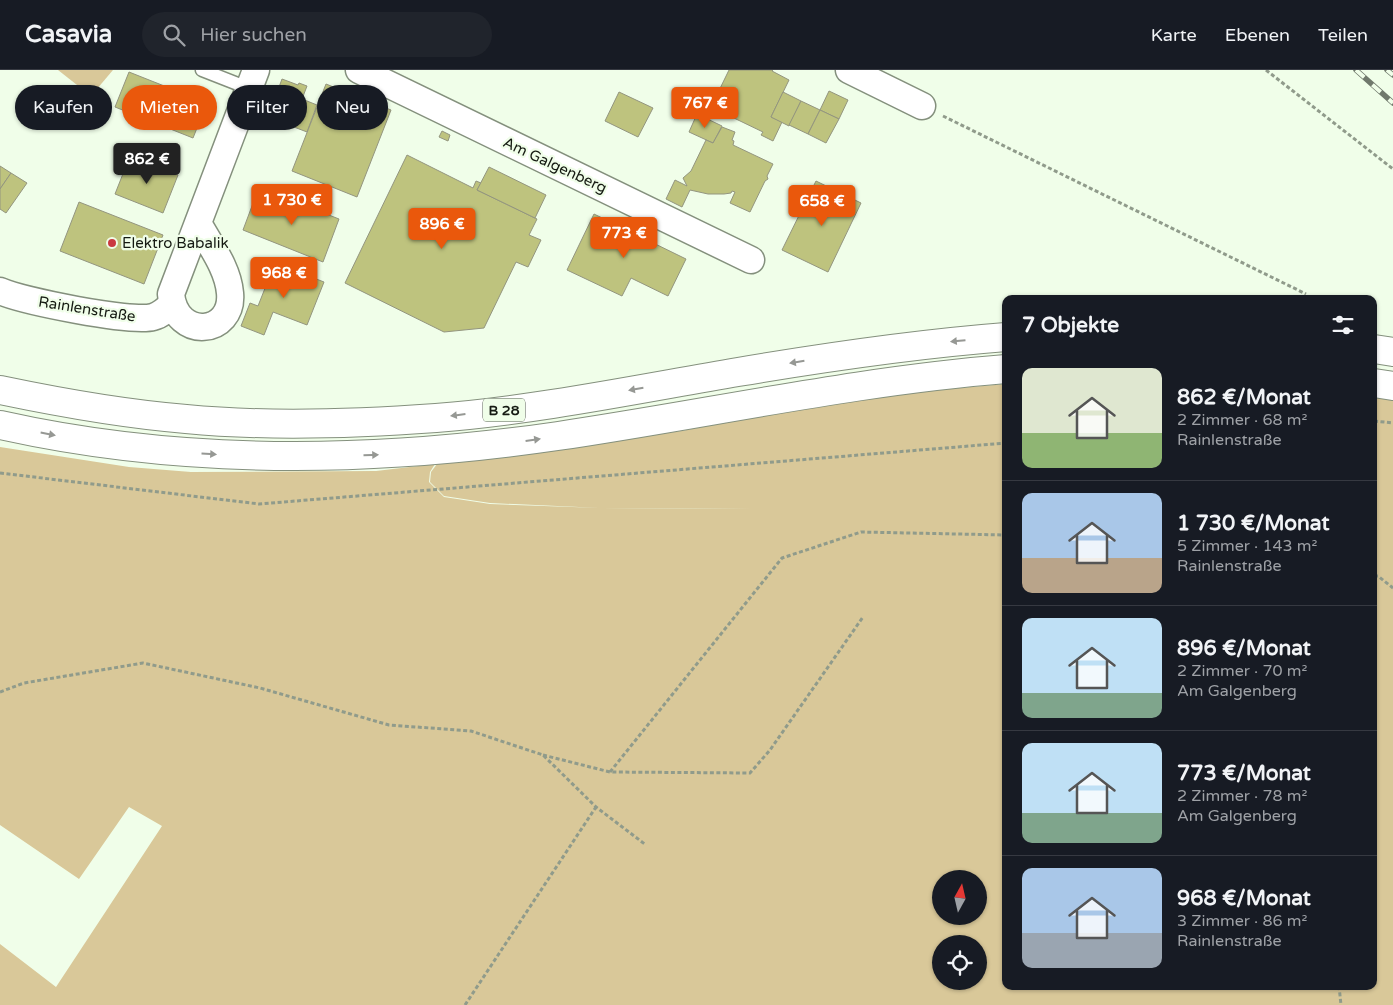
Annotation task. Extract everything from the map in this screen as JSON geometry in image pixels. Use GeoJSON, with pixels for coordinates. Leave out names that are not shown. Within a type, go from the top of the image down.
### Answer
{"type":"FeatureCollection","features":[{"type":"Feature","properties":{"kind":"highway","name":"B 28"},"geometry":{"type":"LineString","coordinates":[[0,390],[115,411],[186,419],[308,424],[374,422],[438,418],[495,411],[850,354],[1002,337]]}},
{"type":"Feature","properties":{"kind":"highway"},"geometry":{"type":"LineString","coordinates":[[1377,349],[1393,352]]}},
{"type":"Feature","properties":{"kind":"highway","name":"B 28"},"geometry":{"type":"LineString","coordinates":[[0,425],[128,447],[189,453],[314,456],[374,455],[436,451],[558,436],[862,385],[922,377],[1002,370]]}},
{"type":"Feature","properties":{"kind":"highway"},"geometry":{"type":"LineString","coordinates":[[1377,383],[1393,386]]}},
{"type":"Feature","properties":{"kind":"street","name":"Am Galgenberg"},"geometry":{"type":"LineString","coordinates":[[359,70],[751,260]]}},
{"type":"Feature","properties":{"kind":"street"},"geometry":{"type":"LineString","coordinates":[[849,70],[922,106]]}},
{"type":"Feature","properties":{"kind":"street"},"geometry":{"type":"LineString","coordinates":[[198,223],[228,280],[231,295],[229,308],[223,319],[202,327],[190,325],[179,318],[172,304],[171,294],[252,79]]}},
{"type":"Feature","properties":{"kind":"street","name":"Rainlenstraße"},"geometry":{"type":"LineString","coordinates":[[0,291],[64,307],[130,318],[151,318],[162,313],[172,304]]}},
{"type":"Feature","properties":{"kind":"lane"},"geometry":{"type":"LineString","coordinates":[[202,70],[252,79]]}},
{"type":"Feature","properties":{"kind":"path"},"geometry":{"type":"LineString","coordinates":[[1266,70],[1393,169]]}},
{"type":"Feature","properties":{"kind":"path"},"geometry":{"type":"LineString","coordinates":[[922,106],[1306,294]]}},
{"type":"Feature","properties":{"kind":"path"},"geometry":{"type":"LineString","coordinates":[[1377,421],[1393,423]]}},
{"type":"Feature","properties":{"kind":"path"},"geometry":{"type":"LineString","coordinates":[[0,473],[259,504],[1002,443]]}},
{"type":"Feature","properties":{"kind":"path"},"geometry":{"type":"LineString","coordinates":[[610,772],[782,558],[862,532],[1002,535]]}},
{"type":"Feature","properties":{"kind":"path"},"geometry":{"type":"LineString","coordinates":[[1377,576],[1393,588]]}},
{"type":"Feature","properties":{"kind":"path"},"geometry":{"type":"LineString","coordinates":[[0,692],[24,682],[143,663],[260,688],[389,725],[471,731],[543,755],[610,772],[750,773],[770,750],[863,617]]}},
{"type":"Feature","properties":{"kind":"path"},"geometry":{"type":"LineString","coordinates":[[543,755],[596,808],[646,845]]}},
{"type":"Feature","properties":{"kind":"path"},"geometry":{"type":"LineString","coordinates":[[465,1005],[596,808]]}},
{"type":"Feature","properties":{"kind":"path"},"geometry":{"type":"LineString","coordinates":[[1339,990],[1341,1005]]}},
{"type":"Feature","properties":{"kind":"shaded area"},"geometry":{"type":"Polygon","coordinates":[[[58,70],[113,70],[100,85],[77,85],[58,70]]]}},
{"type":"Feature","properties":{"kind":"shaded area"},"geometry":{"type":"Polygon","coordinates":[[[1002,384],[1002,990],[1377,990],[1377,397],[1393,400],[1393,1005],[0,1005],[0,944],[56,987],[162,826],[129,807],[79,879],[0,825],[0,447],[129,467],[191,472],[376,471],[435,464],[430,472],[429,482],[444,497],[490,504],[601,508],[490,503],[444,496],[430,482],[431,472],[437,464],[681,431],[863,399],[923,391],[1002,384]]]}},
{"type":"Feature","properties":{"kind":"building"},"geometry":{"type":"Polygon","coordinates":[[[729,70],[773,70],[789,80],[771,117],[782,122],[773,141],[761,135],[763,132],[711,107],[729,70]]]}},
{"type":"Feature","properties":{"kind":"building"},"geometry":{"type":"Polygon","coordinates":[[[129,72],[162,85],[124,85],[129,72]]]}},
{"type":"Feature","properties":{"kind":"building"},"geometry":{"type":"Polygon","coordinates":[[[282,79],[298,85],[280,85],[282,79]]]}},
{"type":"Feature","properties":{"kind":"building"},"geometry":{"type":"Polygon","coordinates":[[[122,90],[122,110],[115,107],[122,90]]]}},
{"type":"Feature","properties":{"kind":"building"},"geometry":{"type":"Polygon","coordinates":[[[829,91],[848,100],[839,119],[820,110],[829,91]]]}},
{"type":"Feature","properties":{"kind":"building"},"geometry":{"type":"Polygon","coordinates":[[[619,92],[653,108],[638,137],[605,121],[619,92]]]}},
{"type":"Feature","properties":{"kind":"building"},"geometry":{"type":"Polygon","coordinates":[[[783,92],[801,101],[789,126],[771,117],[783,92]]]}},
{"type":"Feature","properties":{"kind":"building"},"geometry":{"type":"Polygon","coordinates":[[[307,101],[317,105],[307,132],[302,130],[307,130],[307,101]]]}},
{"type":"Feature","properties":{"kind":"building"},"geometry":{"type":"Polygon","coordinates":[[[801,101],[820,110],[808,134],[789,125],[801,101]]]}},
{"type":"Feature","properties":{"kind":"building"},"geometry":{"type":"Polygon","coordinates":[[[317,107],[317,130],[383,130],[357,197],[292,171],[317,107]]]}},
{"type":"Feature","properties":{"kind":"building"},"geometry":{"type":"Polygon","coordinates":[[[820,110],[839,119],[826,143],[808,134],[820,110]]]}},
{"type":"Feature","properties":{"kind":"building"},"geometry":{"type":"Polygon","coordinates":[[[697,114],[722,126],[713,143],[689,132],[697,114]]]}},
{"type":"Feature","properties":{"kind":"building"},"geometry":{"type":"Polygon","coordinates":[[[722,127],[735,132],[732,140],[734,141],[733,145],[773,164],[767,176],[768,179],[765,181],[750,212],[730,203],[735,192],[732,191],[731,193],[724,194],[708,194],[690,190],[682,207],[666,199],[675,180],[687,186],[683,178],[691,171],[706,140],[713,143],[722,127]]]}},
{"type":"Feature","properties":{"kind":"building"},"geometry":{"type":"Polygon","coordinates":[[[173,130],[196,130],[193,138],[173,130]]]}},
{"type":"Feature","properties":{"kind":"building"},"geometry":{"type":"Polygon","coordinates":[[[442,131],[450,135],[448,141],[439,137],[442,131]]]}},
{"type":"Feature","properties":{"kind":"building"},"geometry":{"type":"Polygon","coordinates":[[[407,155],[473,188],[476,181],[481,183],[477,190],[537,219],[529,235],[541,240],[528,267],[516,262],[484,328],[444,332],[345,283],[407,155]]]}},
{"type":"Feature","properties":{"kind":"building"},"geometry":{"type":"Polygon","coordinates":[[[130,156],[178,175],[163,213],[115,194],[130,156]]]}},
{"type":"Feature","properties":{"kind":"building"},"geometry":{"type":"Polygon","coordinates":[[[0,166],[11,173],[0,189],[0,166]]]}},
{"type":"Feature","properties":{"kind":"building"},"geometry":{"type":"Polygon","coordinates":[[[489,167],[546,195],[535,218],[477,190],[489,167]]]}},
{"type":"Feature","properties":{"kind":"building"},"geometry":{"type":"Polygon","coordinates":[[[11,173],[27,183],[6,213],[0,209],[0,189],[11,173]]]}},
{"type":"Feature","properties":{"kind":"building"},"geometry":{"type":"Polygon","coordinates":[[[816,181],[861,203],[828,272],[782,250],[816,181]]]}},
{"type":"Feature","properties":{"kind":"building"},"geometry":{"type":"Polygon","coordinates":[[[273,193],[339,219],[323,262],[243,230],[255,198],[269,203],[273,193]]]}},
{"type":"Feature","properties":{"kind":"building","name":"Elektro Babalik"},"geometry":{"type":"Polygon","coordinates":[[[79,202],[163,235],[144,284],[60,251],[79,202]]]}},
{"type":"Feature","properties":{"kind":"building"},"geometry":{"type":"Polygon","coordinates":[[[594,214],[686,259],[668,296],[631,278],[622,296],[567,270],[594,214]]]}},
{"type":"Feature","properties":{"kind":"building"},"geometry":{"type":"Polygon","coordinates":[[[275,263],[324,282],[307,325],[273,312],[264,335],[241,326],[250,303],[258,306],[275,263]]]}},
{"type":"Feature","properties":{"kind":"railway"},"geometry":{"type":"LineString","coordinates":[[1356,70],[1393,103]]}},
{"type":"Feature","properties":{"kind":"railway"},"geometry":{"type":"LineString","coordinates":[[1387,70],[1393,75]]}},
{"type":"Feature","properties":{"kind":"place","name":"Elektro Babalik"},"geometry":{"type":"Point","coordinates":[112,243]}}]}
